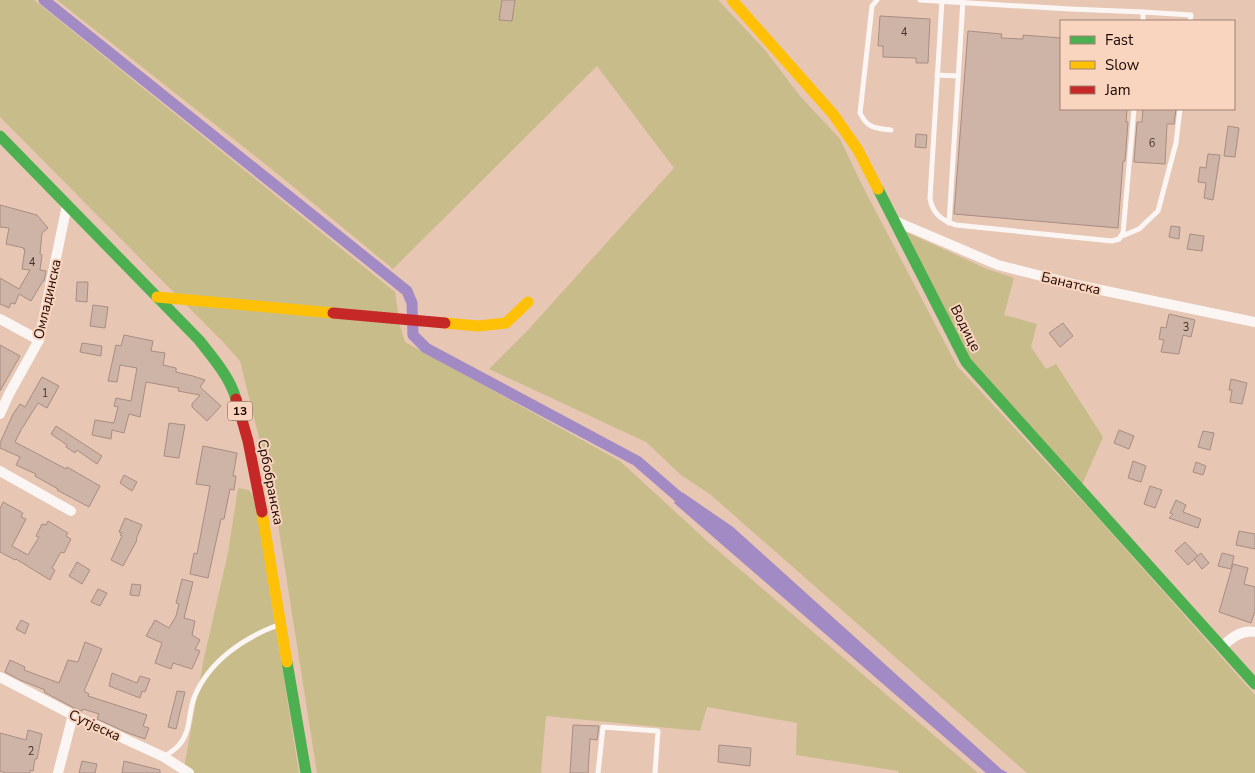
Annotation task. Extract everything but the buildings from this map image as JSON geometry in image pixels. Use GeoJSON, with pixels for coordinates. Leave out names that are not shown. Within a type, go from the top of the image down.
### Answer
{"type":"FeatureCollection","features":[{"type":"Feature","properties":{"kind":"street","name":"Водице"},"geometry":{"type":"LineString","coordinates":[[732,0],[833,114],[858,150],[966,362],[1255,684]]}},
{"type":"Feature","properties":{"kind":"street","name":"Србобранска"},"geometry":{"type":"LineString","coordinates":[[0,136],[199,340],[222,370],[235,394],[248,440],[306,773]]}},
{"type":"Feature","properties":{"kind":"street","name":"Омладинска"},"geometry":{"type":"LineString","coordinates":[[0,414],[39,340],[68,205]]}},
{"type":"Feature","properties":{"kind":"street","name":"Банатска"},"geometry":{"type":"LineString","coordinates":[[895,221],[998,265],[1077,285],[1255,322]]}},
{"type":"Feature","properties":{"kind":"street"},"geometry":{"type":"LineString","coordinates":[[157,297],[478,326],[506,323],[528,302]]}},
{"type":"Feature","properties":{"kind":"street"},"geometry":{"type":"LineString","coordinates":[[0,319],[39,340]]}},
{"type":"Feature","properties":{"kind":"street"},"geometry":{"type":"LineString","coordinates":[[0,471],[72,511]]}},
{"type":"Feature","properties":{"kind":"street"},"geometry":{"type":"LineString","coordinates":[[1222,647],[1239,634],[1249,631],[1255,632]]}},
{"type":"Feature","properties":{"kind":"street","name":"Сутјеска"},"geometry":{"type":"LineString","coordinates":[[0,677],[73,715],[164,757],[189,773]]}},
{"type":"Feature","properties":{"kind":"street"},"geometry":{"type":"LineString","coordinates":[[58,773],[73,715]]}},
{"type":"Feature","properties":{"kind":"lane"},"geometry":{"type":"LineString","coordinates":[[877,0],[872,6],[860,112],[864,120],[872,128],[891,130]]}},
{"type":"Feature","properties":{"kind":"lane"},"geometry":{"type":"LineString","coordinates":[[920,0],[1191,15],[1190,20]]}},
{"type":"Feature","properties":{"kind":"lane"},"geometry":{"type":"LineString","coordinates":[[942,1],[930,198],[932,209],[949,223],[1112,241],[1119,239],[1121,236],[1138,229],[1158,211],[1176,143],[1180,110]]}},
{"type":"Feature","properties":{"kind":"lane"},"geometry":{"type":"LineString","coordinates":[[949,223],[963,1]]}},
{"type":"Feature","properties":{"kind":"lane"},"geometry":{"type":"LineString","coordinates":[[1143,20],[1144,12]]}},
{"type":"Feature","properties":{"kind":"lane"},"geometry":{"type":"LineString","coordinates":[[937,75],[958,76]]}},
{"type":"Feature","properties":{"kind":"lane"},"geometry":{"type":"LineString","coordinates":[[1121,236],[1123,233],[1134,110]]}},
{"type":"Feature","properties":{"kind":"lane"},"geometry":{"type":"LineString","coordinates":[[164,757],[177,748],[184,740],[195,696],[204,679],[217,663],[230,651],[250,638],[281,624]]}},
{"type":"Feature","properties":{"kind":"lane"},"geometry":{"type":"LineString","coordinates":[[598,773],[603,727],[658,732],[655,773]]}},
{"type":"Feature","properties":{"kind":"shaded area"},"geometry":{"type":"Polygon","coordinates":[[[0,0],[34,0],[395,292],[400,326],[405,342],[620,461],[708,542],[978,773],[899,773],[898,771],[796,755],[797,723],[707,707],[700,731],[546,716],[541,773],[317,773],[272,486],[240,361],[0,117],[0,0]]]}},
{"type":"Feature","properties":{"kind":"shaded area"},"geometry":{"type":"Polygon","coordinates":[[[57,0],[718,0],[765,50],[800,96],[840,139],[863,187],[957,366],[1096,516],[1255,695],[1255,773],[1027,773],[711,495],[681,475],[646,442],[489,369],[528,330],[674,168],[597,66],[393,269],[279,175],[57,0]]]}},
{"type":"Feature","properties":{"kind":"shaded area"},"geometry":{"type":"Polygon","coordinates":[[[906,232],[987,269],[1014,278],[1004,315],[1037,324],[1031,347],[1046,369],[1056,364],[1103,437],[1081,487],[970,360],[906,232]]]}},
{"type":"Feature","properties":{"kind":"shaded area"},"geometry":{"type":"Polygon","coordinates":[[[238,488],[249,490],[255,499],[299,773],[183,773],[204,658],[228,553],[238,488]]]}},
{"type":"Feature","properties":{"kind":"shaded area"},"geometry":{"type":"Polygon","coordinates":[[[682,492],[733,527],[1001,769],[1008,773],[986,773],[674,503],[682,492]]]}},
{"type":"Feature","properties":{"kind":"waterway"},"geometry":{"type":"LineString","coordinates":[[44,0],[407,291],[412,303],[413,335],[426,348],[637,461],[690,507]]}},
{"type":"Feature","properties":{"kind":"traffic: fast"},"geometry":{"type":"LineString","coordinates":[[0,136],[199,340],[225,375],[236,399]]}},
{"type":"Feature","properties":{"kind":"traffic: fast"},"geometry":{"type":"LineString","coordinates":[[878,189],[966,362],[1255,684]]}},
{"type":"Feature","properties":{"kind":"traffic: fast"},"geometry":{"type":"LineString","coordinates":[[287,662],[306,773]]}},
{"type":"Feature","properties":{"kind":"traffic: slow"},"geometry":{"type":"LineString","coordinates":[[732,0],[833,114],[858,150],[878,189]]}},
{"type":"Feature","properties":{"kind":"traffic: slow"},"geometry":{"type":"LineString","coordinates":[[157,297],[333,313]]}},
{"type":"Feature","properties":{"kind":"traffic: slow"},"geometry":{"type":"LineString","coordinates":[[445,323],[478,326],[506,323],[528,302]]}},
{"type":"Feature","properties":{"kind":"traffic: slow"},"geometry":{"type":"LineString","coordinates":[[262,512],[287,662]]}},
{"type":"Feature","properties":{"kind":"traffic: jam"},"geometry":{"type":"LineString","coordinates":[[333,313],[445,323]]}},
{"type":"Feature","properties":{"kind":"traffic: jam"},"geometry":{"type":"LineString","coordinates":[[236,399],[248,441],[262,512]]}}]}
